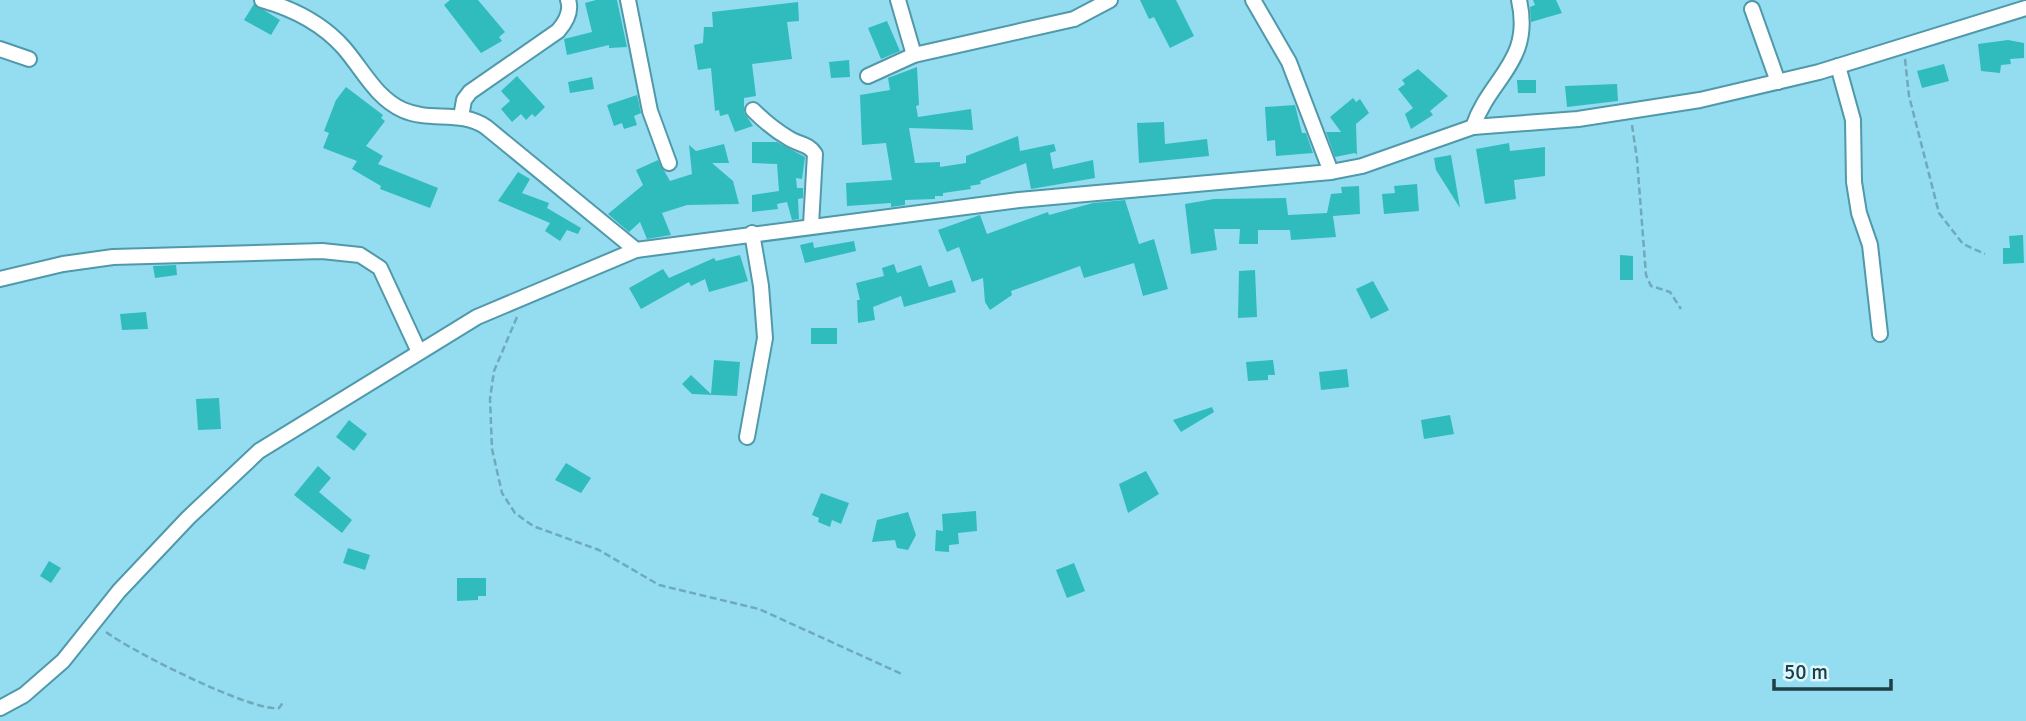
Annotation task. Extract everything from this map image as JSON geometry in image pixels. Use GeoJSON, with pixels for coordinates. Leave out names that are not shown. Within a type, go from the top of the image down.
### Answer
{"type":"FeatureCollection","features":[{"type":"Feature","properties":{"kind":"street"},"geometry":{"type":"LineString","coordinates":[[262,0],[289,9],[327,30],[390,102],[419,114],[475,119],[636,250]]}},
{"type":"Feature","properties":{"kind":"street"},"geometry":{"type":"LineString","coordinates":[[461,117],[464,100],[470,92],[558,31],[567,21],[570,6],[568,0]]}},
{"type":"Feature","properties":{"kind":"street"},"geometry":{"type":"LineString","coordinates":[[628,0],[650,111],[669,163]]}},
{"type":"Feature","properties":{"kind":"street"},"geometry":{"type":"LineString","coordinates":[[898,0],[914,55]]}},
{"type":"Feature","properties":{"kind":"street"},"geometry":{"type":"LineString","coordinates":[[868,76],[914,55],[1074,19],[1110,0]]}},
{"type":"Feature","properties":{"kind":"street"},"geometry":{"type":"LineString","coordinates":[[1253,0],[1289,62],[1331,172]]}},
{"type":"Feature","properties":{"kind":"street"},"geometry":{"type":"LineString","coordinates":[[1473,127],[1478,113],[1519,50],[1523,34],[1519,0]]}},
{"type":"Feature","properties":{"kind":"street"},"geometry":{"type":"LineString","coordinates":[[0,708],[24,695],[63,661],[120,591],[180,527],[259,451],[477,317],[636,250],[811,225],[1019,200],[1331,172],[1362,166],[1473,127],[1578,119],[1700,100],[1778,82],[2026,8],[2018,0]]}},
{"type":"Feature","properties":{"kind":"street"},"geometry":{"type":"LineString","coordinates":[[1752,9],[1778,82]]}},
{"type":"Feature","properties":{"kind":"street"},"geometry":{"type":"LineString","coordinates":[[0,49],[29,59]]}},
{"type":"Feature","properties":{"kind":"street"},"geometry":{"type":"LineString","coordinates":[[1838,66],[1853,120],[1856,196],[1870,245],[1880,334]]}},
{"type":"Feature","properties":{"kind":"street"},"geometry":{"type":"LineString","coordinates":[[753,110],[770,126],[792,141],[809,146],[815,154],[811,225]]}},
{"type":"Feature","properties":{"kind":"street"},"geometry":{"type":"LineString","coordinates":[[747,437],[765,338],[761,286],[752,233]]}},
{"type":"Feature","properties":{"kind":"street"},"geometry":{"type":"LineString","coordinates":[[0,279],[75,261],[113,257],[322,251],[360,255],[380,268],[419,352]]}},
{"type":"Feature","properties":{"kind":"path"},"geometry":{"type":"LineString","coordinates":[[1904,45],[1909,96],[1935,203],[1952,232],[1963,244],[1985,254]]}},
{"type":"Feature","properties":{"kind":"path"},"geometry":{"type":"LineString","coordinates":[[1629,111],[1637,159],[1646,275],[1651,286],[1670,292],[1681,309]]}},
{"type":"Feature","properties":{"kind":"path"},"geometry":{"type":"LineString","coordinates":[[533,294],[504,343],[491,385],[492,449],[502,493],[514,513],[555,537],[599,550],[659,585],[759,609],[904,675]]}},
{"type":"Feature","properties":{"kind":"path"},"geometry":{"type":"LineString","coordinates":[[95,624],[158,662],[253,704],[272,709],[279,708],[284,701]]}},
{"type":"Feature","properties":{"kind":"building"},"geometry":{"type":"Polygon","coordinates":[[[450,0],[478,0],[505,32],[499,37],[502,41],[481,53],[444,5],[450,0]]]}},
{"type":"Feature","properties":{"kind":"building"},"geometry":{"type":"Polygon","coordinates":[[[617,0],[627,47],[609,48],[609,45],[567,55],[564,39],[592,32],[585,3],[617,0]]]}},
{"type":"Feature","properties":{"kind":"building"},"geometry":{"type":"Polygon","coordinates":[[[1140,0],[1176,0],[1194,36],[1170,48],[1154,17],[1149,19],[1140,0]]]}},
{"type":"Feature","properties":{"kind":"building"},"geometry":{"type":"Polygon","coordinates":[[[1533,0],[1556,0],[1562,13],[1531,22],[1530,7],[1535,5],[1533,0]]]}},
{"type":"Feature","properties":{"kind":"building"},"geometry":{"type":"Polygon","coordinates":[[[798,2],[799,21],[787,22],[792,59],[752,64],[756,96],[744,98],[744,112],[753,126],[735,132],[728,114],[720,116],[719,110],[715,111],[711,68],[698,70],[694,45],[703,43],[704,27],[713,27],[712,12],[798,2]]]}},
{"type":"Feature","properties":{"kind":"building"},"geometry":{"type":"Polygon","coordinates":[[[254,4],[280,20],[271,35],[244,20],[254,4]]]}},
{"type":"Feature","properties":{"kind":"building"},"geometry":{"type":"Polygon","coordinates":[[[887,21],[900,51],[881,59],[868,28],[887,21]]]}},
{"type":"Feature","properties":{"kind":"building"},"geometry":{"type":"Polygon","coordinates":[[[2008,40],[2024,43],[2024,58],[2010,59],[2011,64],[2001,65],[2000,73],[1981,71],[1978,44],[2008,40]]]}},
{"type":"Feature","properties":{"kind":"building"},"geometry":{"type":"Polygon","coordinates":[[[849,60],[850,77],[831,78],[829,62],[849,60]]]}},
{"type":"Feature","properties":{"kind":"building"},"geometry":{"type":"Polygon","coordinates":[[[1944,64],[1949,81],[1922,88],[1917,71],[1944,64]]]}},
{"type":"Feature","properties":{"kind":"building"},"geometry":{"type":"Polygon","coordinates":[[[917,67],[918,117],[971,109],[973,130],[909,128],[915,163],[940,162],[940,167],[966,163],[966,156],[1018,136],[1020,151],[1054,144],[1056,151],[1050,153],[1053,169],[1093,160],[1095,178],[1031,189],[1026,163],[980,181],[981,184],[970,186],[971,189],[943,193],[943,196],[935,196],[935,199],[905,200],[905,205],[891,207],[891,203],[847,206],[846,183],[892,180],[886,143],[862,145],[860,95],[890,90],[888,78],[917,67]]]}},
{"type":"Feature","properties":{"kind":"building"},"geometry":{"type":"Polygon","coordinates":[[[1418,69],[1448,96],[1430,111],[1433,115],[1411,129],[1405,114],[1413,108],[1398,89],[1405,84],[1402,80],[1418,69]]]}},
{"type":"Feature","properties":{"kind":"building"},"geometry":{"type":"Polygon","coordinates":[[[517,76],[545,107],[535,117],[532,114],[526,120],[521,114],[512,122],[501,109],[510,101],[501,91],[517,76]]]}},
{"type":"Feature","properties":{"kind":"building"},"geometry":{"type":"Polygon","coordinates":[[[592,77],[594,89],[570,93],[568,82],[592,77]]]}},
{"type":"Feature","properties":{"kind":"building"},"geometry":{"type":"Polygon","coordinates":[[[1517,80],[1536,80],[1536,93],[1518,93],[1517,80]]]}},
{"type":"Feature","properties":{"kind":"building"},"geometry":{"type":"Polygon","coordinates":[[[1617,84],[1618,101],[1567,107],[1565,86],[1617,84]]]}},
{"type":"Feature","properties":{"kind":"building"},"geometry":{"type":"Polygon","coordinates":[[[346,87],[383,115],[381,118],[385,121],[366,146],[383,156],[378,164],[438,188],[430,208],[380,189],[381,186],[352,169],[357,161],[323,148],[329,133],[324,131],[336,100],[346,87]]]}},
{"type":"Feature","properties":{"kind":"building"},"geometry":{"type":"Polygon","coordinates":[[[637,95],[641,113],[634,116],[637,125],[624,129],[622,123],[614,126],[607,105],[637,95]]]}},
{"type":"Feature","properties":{"kind":"building"},"geometry":{"type":"Polygon","coordinates":[[[1353,98],[1356,102],[1360,99],[1369,113],[1356,124],[1357,155],[1355,153],[1335,157],[1326,132],[1341,132],[1330,117],[1353,98]]]}},
{"type":"Feature","properties":{"kind":"building"},"geometry":{"type":"Polygon","coordinates":[[[1295,105],[1302,133],[1306,133],[1313,153],[1276,156],[1275,140],[1267,141],[1265,107],[1295,105]]]}},
{"type":"Feature","properties":{"kind":"building"},"geometry":{"type":"Polygon","coordinates":[[[1164,122],[1165,144],[1207,139],[1209,156],[1139,163],[1137,123],[1164,122]]]}},
{"type":"Feature","properties":{"kind":"building"},"geometry":{"type":"Polygon","coordinates":[[[752,142],[777,142],[805,157],[802,179],[796,178],[797,188],[803,188],[803,198],[798,199],[799,219],[792,220],[787,202],[777,204],[778,209],[752,212],[752,195],[779,191],[777,164],[752,163],[752,142]]]}},
{"type":"Feature","properties":{"kind":"building"},"geometry":{"type":"Polygon","coordinates":[[[1509,143],[1510,151],[1545,147],[1545,176],[1514,180],[1516,199],[1485,204],[1476,149],[1509,143]]]}},
{"type":"Feature","properties":{"kind":"building"},"geometry":{"type":"Polygon","coordinates":[[[724,144],[729,163],[712,163],[733,181],[739,204],[687,205],[662,213],[671,235],[647,239],[640,222],[629,232],[608,214],[643,185],[636,170],[658,160],[670,181],[692,174],[689,145],[696,151],[724,144]]]}},
{"type":"Feature","properties":{"kind":"building"},"geometry":{"type":"Polygon","coordinates":[[[1451,155],[1460,208],[1436,170],[1434,158],[1451,155]]]}},
{"type":"Feature","properties":{"kind":"building"},"geometry":{"type":"Polygon","coordinates":[[[518,172],[530,179],[522,193],[549,203],[547,208],[581,228],[578,234],[567,230],[560,241],[545,231],[550,223],[498,201],[518,172]]]}},
{"type":"Feature","properties":{"kind":"building"},"geometry":{"type":"Polygon","coordinates":[[[1417,184],[1419,211],[1384,214],[1382,194],[1395,193],[1394,186],[1417,184]]]}},
{"type":"Feature","properties":{"kind":"building"},"geometry":{"type":"Polygon","coordinates":[[[1359,186],[1360,214],[1333,216],[1336,237],[1291,240],[1290,230],[1258,230],[1258,244],[1239,244],[1240,229],[1214,229],[1217,250],[1191,254],[1185,204],[1214,199],[1286,198],[1288,215],[1327,213],[1331,194],[1342,193],[1341,187],[1359,186]]]}},
{"type":"Feature","properties":{"kind":"building"},"geometry":{"type":"Polygon","coordinates":[[[1125,200],[1139,244],[1154,239],[1168,289],[1143,296],[1134,263],[1084,278],[1080,266],[1011,291],[1012,295],[990,310],[985,302],[983,278],[972,282],[959,247],[947,252],[938,230],[980,215],[987,234],[1048,212],[1049,215],[1093,203],[1125,200]]]}},
{"type":"Feature","properties":{"kind":"building"},"geometry":{"type":"Polygon","coordinates":[[[2023,235],[2024,263],[2003,264],[2003,248],[2010,248],[2009,236],[2023,235]]]}},
{"type":"Feature","properties":{"kind":"building"},"geometry":{"type":"Polygon","coordinates":[[[854,241],[856,251],[805,263],[800,245],[813,242],[814,248],[854,241]]]}},
{"type":"Feature","properties":{"kind":"building"},"geometry":{"type":"Polygon","coordinates":[[[740,255],[748,281],[709,292],[705,279],[691,286],[689,282],[641,309],[629,288],[663,269],[669,278],[714,258],[716,261],[740,255]]]}},
{"type":"Feature","properties":{"kind":"building"},"geometry":{"type":"Polygon","coordinates":[[[1620,255],[1633,256],[1633,280],[1620,280],[1620,255]]]}},
{"type":"Feature","properties":{"kind":"building"},"geometry":{"type":"Polygon","coordinates":[[[894,264],[897,273],[921,265],[929,287],[952,280],[956,292],[904,307],[901,296],[873,307],[875,320],[858,323],[857,300],[860,300],[856,283],[884,276],[882,268],[894,264]]]}},
{"type":"Feature","properties":{"kind":"building"},"geometry":{"type":"Polygon","coordinates":[[[176,265],[177,275],[155,278],[153,266],[176,265]]]}},
{"type":"Feature","properties":{"kind":"building"},"geometry":{"type":"Polygon","coordinates":[[[1255,270],[1257,317],[1238,318],[1239,271],[1255,270]]]}},
{"type":"Feature","properties":{"kind":"building"},"geometry":{"type":"Polygon","coordinates":[[[1373,281],[1389,310],[1371,319],[1356,289],[1373,281]]]}},
{"type":"Feature","properties":{"kind":"building"},"geometry":{"type":"Polygon","coordinates":[[[146,312],[148,329],[122,330],[120,314],[146,312]]]}},
{"type":"Feature","properties":{"kind":"building"},"geometry":{"type":"Polygon","coordinates":[[[811,328],[837,328],[837,344],[811,344],[811,328]]]}},
{"type":"Feature","properties":{"kind":"building"},"geometry":{"type":"Polygon","coordinates":[[[714,360],[740,362],[737,396],[692,394],[682,384],[691,375],[711,394],[714,360]]]}},
{"type":"Feature","properties":{"kind":"building"},"geometry":{"type":"Polygon","coordinates":[[[1273,360],[1275,375],[1268,375],[1268,380],[1248,381],[1246,362],[1273,360]]]}},
{"type":"Feature","properties":{"kind":"building"},"geometry":{"type":"Polygon","coordinates":[[[1347,369],[1349,387],[1321,390],[1319,372],[1347,369]]]}},
{"type":"Feature","properties":{"kind":"building"},"geometry":{"type":"Polygon","coordinates":[[[219,398],[221,429],[198,430],[196,399],[219,398]]]}},
{"type":"Feature","properties":{"kind":"building"},"geometry":{"type":"Polygon","coordinates":[[[1212,407],[1214,412],[1181,432],[1173,420],[1212,407]]]}},
{"type":"Feature","properties":{"kind":"building"},"geometry":{"type":"Polygon","coordinates":[[[1450,415],[1454,434],[1424,439],[1421,420],[1450,415]]]}},
{"type":"Feature","properties":{"kind":"building"},"geometry":{"type":"Polygon","coordinates":[[[349,420],[367,434],[354,451],[336,437],[349,420]]]}},
{"type":"Feature","properties":{"kind":"building"},"geometry":{"type":"Polygon","coordinates":[[[566,463],[591,478],[581,493],[555,480],[566,463]]]}},
{"type":"Feature","properties":{"kind":"building"},"geometry":{"type":"Polygon","coordinates":[[[318,466],[331,478],[319,492],[352,520],[342,533],[294,495],[318,466]]]}},
{"type":"Feature","properties":{"kind":"building"},"geometry":{"type":"Polygon","coordinates":[[[1146,471],[1159,494],[1128,513],[1119,484],[1146,471]]]}},
{"type":"Feature","properties":{"kind":"building"},"geometry":{"type":"Polygon","coordinates":[[[821,493],[849,503],[841,524],[832,520],[830,527],[818,522],[819,518],[812,515],[821,493]]]}},
{"type":"Feature","properties":{"kind":"building"},"geometry":{"type":"Polygon","coordinates":[[[976,511],[977,531],[958,533],[959,544],[949,545],[949,552],[935,551],[936,530],[943,531],[942,514],[976,511]]]}},
{"type":"Feature","properties":{"kind":"building"},"geometry":{"type":"Polygon","coordinates":[[[908,512],[916,535],[908,550],[897,548],[895,540],[872,542],[877,520],[908,512]]]}},
{"type":"Feature","properties":{"kind":"building"},"geometry":{"type":"Polygon","coordinates":[[[348,548],[370,555],[365,570],[343,563],[348,548]]]}},
{"type":"Feature","properties":{"kind":"building"},"geometry":{"type":"Polygon","coordinates":[[[49,561],[61,568],[51,583],[40,576],[49,561]]]}},
{"type":"Feature","properties":{"kind":"building"},"geometry":{"type":"Polygon","coordinates":[[[1074,563],[1085,591],[1067,598],[1056,570],[1074,563]]]}},
{"type":"Feature","properties":{"kind":"building"},"geometry":{"type":"Polygon","coordinates":[[[457,578],[486,578],[486,596],[478,596],[478,600],[457,601],[457,578]]]}}]}
